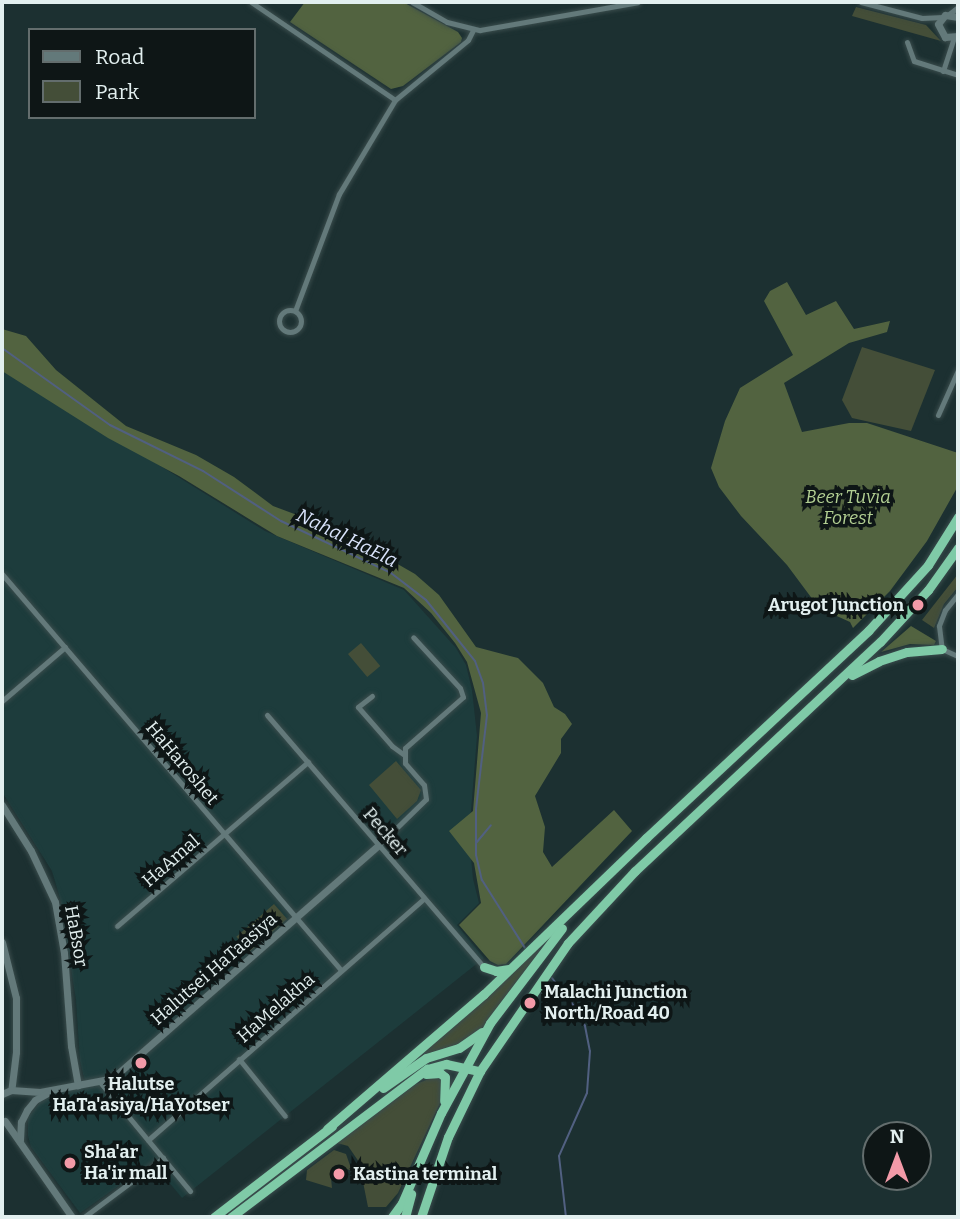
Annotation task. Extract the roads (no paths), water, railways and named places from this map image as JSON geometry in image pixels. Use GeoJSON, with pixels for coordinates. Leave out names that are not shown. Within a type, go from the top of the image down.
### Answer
{"type":"FeatureCollection","features":[{"type":"Feature","properties":{"kind":"highway"},"geometry":{"type":"LineString","coordinates":[[327,1129],[484,995],[646,838],[890,609],[928,565],[958,517]]}},
{"type":"Feature","properties":{"kind":"highway"},"geometry":{"type":"LineString","coordinates":[[421,1217],[448,1137],[480,1071],[538,982],[596,911],[657,849],[900,622],[958,548]]}},
{"type":"Feature","properties":{"kind":"highway"},"geometry":{"type":"LineString","coordinates":[[828,692],[879,661],[907,652],[942,649]]}},
{"type":"Feature","properties":{"kind":"highway"},"geometry":{"type":"LineString","coordinates":[[392,1217],[402,1203],[421,1163],[441,1113],[490,1023],[584,900]]}},
{"type":"Feature","properties":{"kind":"highway"},"geometry":{"type":"LineString","coordinates":[[484,995],[487,980],[484,967],[502,971],[516,964]]}},
{"type":"Feature","properties":{"kind":"highway"},"geometry":{"type":"LineString","coordinates":[[214,1217],[327,1129],[426,1058],[469,1043],[490,1023]]}},
{"type":"Feature","properties":{"kind":"highway"},"geometry":{"type":"LineString","coordinates":[[440,1054],[480,1071]]}},
{"type":"Feature","properties":{"kind":"highway"},"geometry":{"type":"LineString","coordinates":[[237,1216],[414,1078],[441,1065],[467,1064]]}},
{"type":"Feature","properties":{"kind":"highway"},"geometry":{"type":"LineString","coordinates":[[414,1078],[432,1073],[445,1077],[447,1085],[441,1113]]}},
{"type":"Feature","properties":{"kind":"highway"},"geometry":{"type":"LineString","coordinates":[[405,1217],[421,1163]]}},
{"type":"Feature","properties":{"kind":"street"},"geometry":{"type":"LineString","coordinates":[[251,2],[395,100]]}},
{"type":"Feature","properties":{"kind":"street"},"geometry":{"type":"LineString","coordinates":[[412,2],[447,22],[473,30],[502,28],[636,2]]}},
{"type":"Feature","properties":{"kind":"street"},"geometry":{"type":"LineString","coordinates":[[861,2],[922,18],[938,28],[945,37],[947,54]]}},
{"type":"Feature","properties":{"kind":"street"},"geometry":{"type":"LineString","coordinates":[[938,28],[946,15],[958,7]]}},
{"type":"Feature","properties":{"kind":"street"},"geometry":{"type":"LineString","coordinates":[[922,18],[946,15],[958,17]]}},
{"type":"Feature","properties":{"kind":"street"},"geometry":{"type":"LineString","coordinates":[[295,311],[339,194],[395,100],[468,40],[473,30]]}},
{"type":"Feature","properties":{"kind":"street"},"geometry":{"type":"LineString","coordinates":[[943,71],[947,54],[956,37],[945,37]]}},
{"type":"Feature","properties":{"kind":"street"},"geometry":{"type":"LineString","coordinates":[[907,42],[914,61],[958,75]]}},
{"type":"Feature","properties":{"kind":"street"},"geometry":{"type":"LineString","coordinates":[[288,310],[295,311],[300,317],[299,327],[293,331],[282,329],[280,316],[288,310]]}},
{"type":"Feature","properties":{"kind":"street"},"geometry":{"type":"LineString","coordinates":[[938,415],[958,370]]}},
{"type":"Feature","properties":{"kind":"street","name":"HaHaroshet"},"geometry":{"type":"LineString","coordinates":[[2,573],[341,970]]}},
{"type":"Feature","properties":{"kind":"street"},"geometry":{"type":"LineString","coordinates":[[958,594],[941,619],[942,649],[958,656]]}},
{"type":"Feature","properties":{"kind":"street"},"geometry":{"type":"LineString","coordinates":[[403,754],[463,697],[460,688],[413,637]]}},
{"type":"Feature","properties":{"kind":"street"},"geometry":{"type":"LineString","coordinates":[[2,701],[65,647]]}},
{"type":"Feature","properties":{"kind":"street"},"geometry":{"type":"LineString","coordinates":[[372,696],[358,707],[392,746],[403,754],[405,763],[424,785],[426,799],[378,846]]}},
{"type":"Feature","properties":{"kind":"street","name":"Pecker"},"geometry":{"type":"LineString","coordinates":[[267,715],[484,967]]}},
{"type":"Feature","properties":{"kind":"street","name":"HaAmal"},"geometry":{"type":"LineString","coordinates":[[117,926],[308,762]]}},
{"type":"Feature","properties":{"kind":"street","name":"HaBsor"},"geometry":{"type":"LineString","coordinates":[[2,805],[39,865],[55,902],[64,953],[71,1046],[78,1085]]}},
{"type":"Feature","properties":{"kind":"street","name":"Halutsei HaTaasiya"},"geometry":{"type":"LineString","coordinates":[[2,1094],[56,1089],[99,1081],[124,1069],[378,846]]}},
{"type":"Feature","properties":{"kind":"street","name":"HaMelakha"},"geometry":{"type":"LineString","coordinates":[[148,1140],[424,898]]}},
{"type":"Feature","properties":{"kind":"street"},"geometry":{"type":"LineString","coordinates":[[2,942],[16,998],[15,1091],[25,1098],[27,1110],[22,1118],[20,1138],[24,1151]]}},
{"type":"Feature","properties":{"kind":"street"},"geometry":{"type":"LineString","coordinates":[[239,1059],[285,1116]]}},
{"type":"Feature","properties":{"kind":"street"},"geometry":{"type":"LineString","coordinates":[[99,1081],[190,1191]]}},
{"type":"Feature","properties":{"kind":"street","name":"Halutsei HaTaasiya"},"geometry":{"type":"LineString","coordinates":[[27,1110],[35,1100],[56,1089]]}},
{"type":"Feature","properties":{"kind":"street"},"geometry":{"type":"LineString","coordinates":[[22,1118],[4,1120],[72,1217]]}},
{"type":"Feature","properties":{"kind":"street"},"geometry":{"type":"LineString","coordinates":[[84,1217],[163,1158]]}},
{"type":"Feature","properties":{"kind":"street"},"geometry":{"type":"LineString","coordinates":[[228,1206],[237,1216]]}},
{"type":"Feature","properties":{"kind":"waterway","name":"Nahal HaEla"},"geometry":{"type":"LineString","coordinates":[[2,348],[110,425],[203,471],[281,521],[391,573],[426,600],[475,661],[483,683],[487,715],[476,809],[476,855],[482,880],[525,948]]}},
{"type":"Feature","properties":{"kind":"waterway"},"geometry":{"type":"LineString","coordinates":[[476,843],[491,825]]}},
{"type":"Feature","properties":{"kind":"waterway","name":"Nahal HaEla"},"geometry":{"type":"LineString","coordinates":[[552,978],[575,1007],[585,1026],[590,1051],[587,1093],[559,1156],[566,1217]]}},
{"type":"Feature","properties":{"kind":"place","name":"Arugot Junction"},"geometry":{"type":"Point","coordinates":[918,605]}},
{"type":"Feature","properties":{"kind":"place","name":"Malachi Junction North/Road 40"},"geometry":{"type":"Point","coordinates":[530,1003]}},
{"type":"Feature","properties":{"kind":"place","name":"Halutse HaTa'asiya/HaYotser"},"geometry":{"type":"Point","coordinates":[141,1063]}},
{"type":"Feature","properties":{"kind":"place","name":"Sha'ar Ha'ir mall"},"geometry":{"type":"Point","coordinates":[70,1163]}},
{"type":"Feature","properties":{"kind":"place","name":"Kastina terminal"},"geometry":{"type":"Point","coordinates":[339,1174]}},
{"type":"Feature","properties":{"kind":"park label","name":"Beer Tuvia Forest"},"geometry":{"type":"Point","coordinates":[848,508]}}]}
